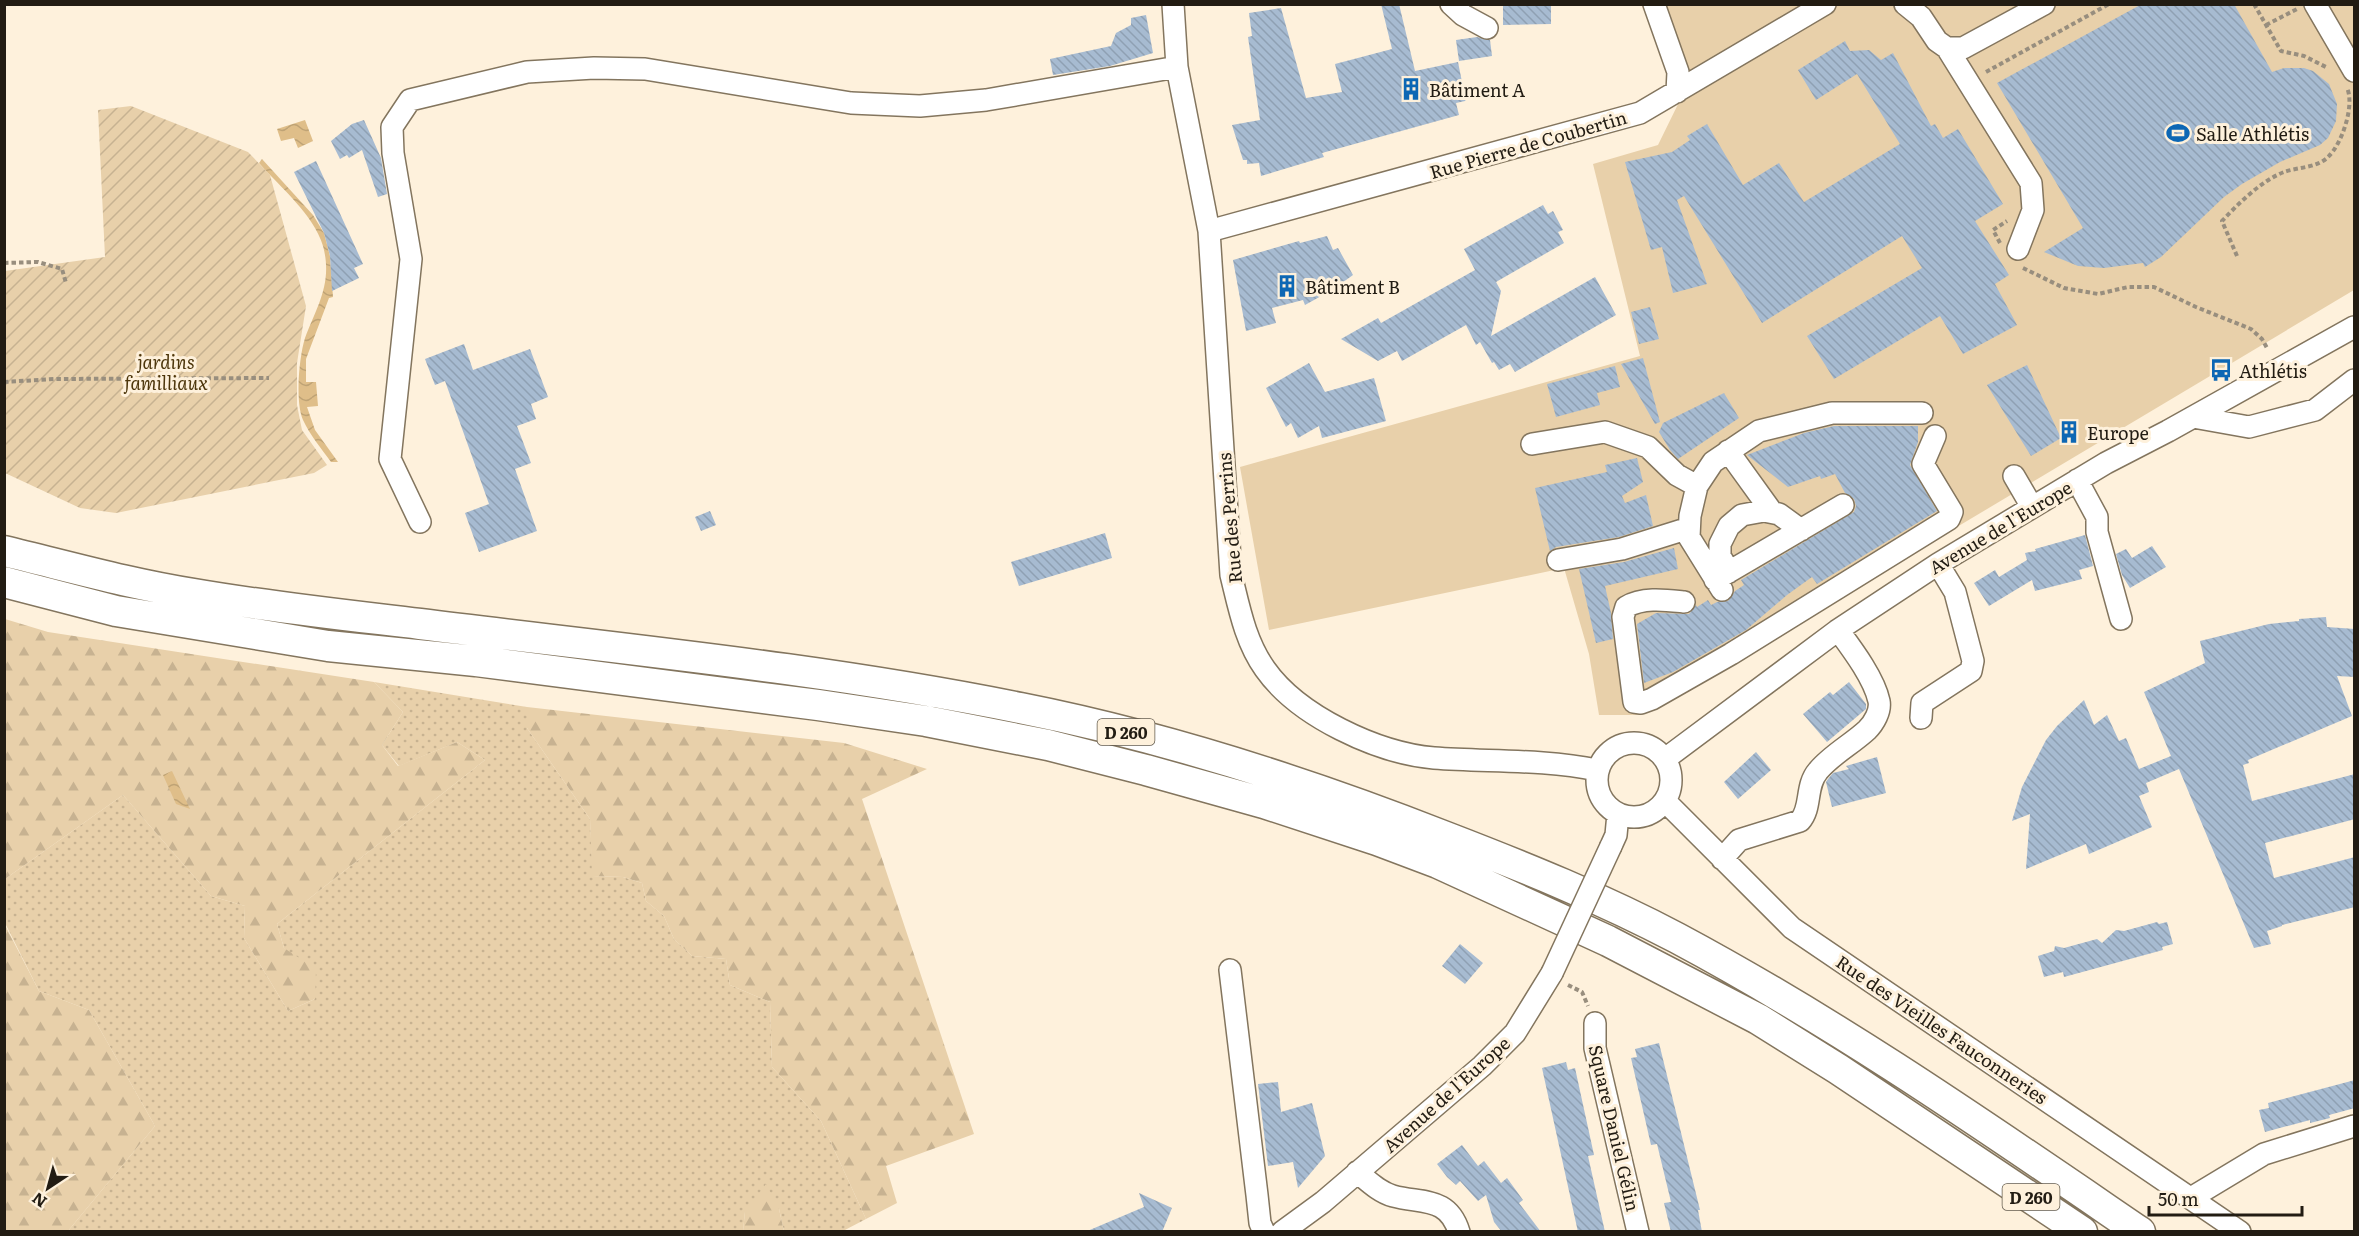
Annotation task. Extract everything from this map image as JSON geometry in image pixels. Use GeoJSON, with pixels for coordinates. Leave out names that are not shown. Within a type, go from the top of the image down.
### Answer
{"type":"FeatureCollection","features":[{"type":"Feature","properties":{"kind":"highway","name":"D 260"},"geometry":{"type":"LineString","coordinates":[[4,550],[121,581],[194,594],[287,608],[817,673],[909,687],[1092,723],[1186,747],[1274,774],[1376,809],[1512,862],[1672,936],[1753,981],[1896,1068],[2140,1232]]}},
{"type":"Feature","properties":{"kind":"highway","name":"D 260"},"geometry":{"type":"LineString","coordinates":[[4,582],[116,610],[328,646],[476,662],[818,705],[926,721],[1048,745],[1264,803],[1377,840],[1438,863],[1628,951],[1778,1032],[1838,1069],[2082,1232]]}},
{"type":"Feature","properties":{"kind":"street","name":"Rue des Perrins"},"geometry":{"type":"LineString","coordinates":[[1173,4],[1177,67],[1209,231],[1231,575],[1245,629],[1265,669],[1302,708],[1338,729],[1380,745],[1431,757],[1567,764],[1597,770]]}},
{"type":"Feature","properties":{"kind":"street"},"geometry":{"type":"LineString","coordinates":[[1451,4],[1463,15],[1487,28]]}},
{"type":"Feature","properties":{"kind":"street"},"geometry":{"type":"LineString","coordinates":[[1654,4],[1677,72],[1677,92]]}},
{"type":"Feature","properties":{"kind":"street","name":"Rue Pierre de Coubertin"},"geometry":{"type":"LineString","coordinates":[[1209,231],[1640,113],[1825,4]]}},
{"type":"Feature","properties":{"kind":"street"},"geometry":{"type":"LineString","coordinates":[[1905,4],[1921,17],[1937,41],[1947,48],[2031,183],[2034,210],[2013,254]]}},
{"type":"Feature","properties":{"kind":"street"},"geometry":{"type":"LineString","coordinates":[[1947,48],[1963,48],[2044,4]]}},
{"type":"Feature","properties":{"kind":"street"},"geometry":{"type":"LineString","coordinates":[[2315,4],[2350,79]]}},
{"type":"Feature","properties":{"kind":"street"},"geometry":{"type":"LineString","coordinates":[[420,522],[390,459],[411,259],[393,153],[392,127],[410,100],[527,72],[594,68],[645,69],[851,103],[920,106],[987,100],[1177,67]]}},
{"type":"Feature","properties":{"kind":"street","name":"Avenue de l'Europe"},"geometry":{"type":"LineString","coordinates":[[1665,759],[1838,630],[1938,564],[2077,480],[2355,327]]}},
{"type":"Feature","properties":{"kind":"street"},"geometry":{"type":"LineString","coordinates":[[2193,417],[2249,427],[2315,410],[2355,380]]}},
{"type":"Feature","properties":{"kind":"street"},"geometry":{"type":"LineString","coordinates":[[1722,581],[1689,537],[1697,486],[1713,462],[1759,431],[1832,413],[1922,413]]}},
{"type":"Feature","properties":{"kind":"street"},"geometry":{"type":"LineString","coordinates":[[1532,444],[1605,432],[1648,447],[1677,475],[1697,486]]}},
{"type":"Feature","properties":{"kind":"street"},"geometry":{"type":"LineString","coordinates":[[1684,602],[1664,600],[1635,602],[1626,607],[1623,617],[1634,702],[1641,703],[1652,699],[1731,654],[1949,519],[1952,512],[1923,464],[1935,436]]}},
{"type":"Feature","properties":{"kind":"street"},"geometry":{"type":"LineString","coordinates":[[1728,450],[1772,512]]}},
{"type":"Feature","properties":{"kind":"street"},"geometry":{"type":"LineString","coordinates":[[2014,476],[2032,507]]}},
{"type":"Feature","properties":{"kind":"street"},"geometry":{"type":"LineString","coordinates":[[2077,480],[2097,517],[2097,532],[2121,619]]}},
{"type":"Feature","properties":{"kind":"street"},"geometry":{"type":"LineString","coordinates":[[1722,581],[1843,505]]}},
{"type":"Feature","properties":{"kind":"street"},"geometry":{"type":"LineString","coordinates":[[1722,581],[1720,544],[1729,526],[1742,515],[1772,512],[1779,514],[1801,530]]}},
{"type":"Feature","properties":{"kind":"street"},"geometry":{"type":"LineString","coordinates":[[1558,560],[1622,549],[1689,528]]}},
{"type":"Feature","properties":{"kind":"street"},"geometry":{"type":"LineString","coordinates":[[1921,718],[1922,703],[1971,671],[1973,661],[1955,592],[1938,564]]}},
{"type":"Feature","properties":{"kind":"street"},"geometry":{"type":"LineString","coordinates":[[1722,859],[1739,840],[1800,822],[1806,815],[1811,784],[1817,772],[1869,728],[1878,714],[1879,702],[1859,657],[1838,630]]}},
{"type":"Feature","properties":{"kind":"street"},"geometry":{"type":"LineString","coordinates":[[1633,743],[1646,744],[1665,759],[1671,780],[1670,791],[1665,801],[1649,815],[1628,818],[1618,814],[1602,801],[1598,791],[1597,770],[1602,759],[1611,750],[1633,743]]}},
{"type":"Feature","properties":{"kind":"street","name":"Rue des Vieilles Fauconneries"},"geometry":{"type":"LineString","coordinates":[[1665,801],[1792,928],[2240,1232]]}},
{"type":"Feature","properties":{"kind":"street","name":"Avenue de l'Europe"},"geometry":{"type":"LineString","coordinates":[[1282,1232],[1323,1202],[1482,1066],[1515,1033],[1551,975],[1616,835],[1618,814]]}},
{"type":"Feature","properties":{"kind":"street"},"geometry":{"type":"LineString","coordinates":[[1230,970],[1260,1223],[1264,1232]]}},
{"type":"Feature","properties":{"kind":"street","name":"Square Daniel Gélin"},"geometry":{"type":"LineString","coordinates":[[1595,1023],[1595,1048],[1638,1232]]}},
{"type":"Feature","properties":{"kind":"street"},"geometry":{"type":"LineString","coordinates":[[2191,1198],[2264,1154],[2355,1126]]}},
{"type":"Feature","properties":{"kind":"street"},"geometry":{"type":"LineString","coordinates":[[1357,1172],[1373,1185],[1393,1196],[1440,1206],[1455,1219],[1459,1232]]}},
{"type":"Feature","properties":{"kind":"path"},"geometry":{"type":"LineString","coordinates":[[1971,87],[1986,72],[2109,4]]}},
{"type":"Feature","properties":{"kind":"path"},"geometry":{"type":"LineString","coordinates":[[2254,4],[2281,51],[2304,56],[2332,71]]}},
{"type":"Feature","properties":{"kind":"path"},"geometry":{"type":"LineString","coordinates":[[2266,26],[2306,4]]}},
{"type":"Feature","properties":{"kind":"path"},"geometry":{"type":"LineString","coordinates":[[2237,256],[2222,221],[2259,188],[2284,172],[2313,165],[2328,158],[2339,142],[2348,115],[2351,96],[2350,79]]}},
{"type":"Feature","properties":{"kind":"path"},"geometry":{"type":"LineString","coordinates":[[2012,214],[2006,223],[1993,230],[2013,254],[2064,288],[2098,294],[2128,287],[2154,287],[2251,329],[2262,339],[2267,348]]}},
{"type":"Feature","properties":{"kind":"path"},"geometry":{"type":"LineString","coordinates":[[4,263],[38,262],[62,269],[66,283]]}},
{"type":"Feature","properties":{"kind":"path"},"geometry":{"type":"LineString","coordinates":[[4,382],[55,379],[270,378]]}},
{"type":"Feature","properties":{"kind":"path"},"geometry":{"type":"LineString","coordinates":[[1551,975],[1582,992],[1595,1023]]}},
{"type":"Feature","properties":{"kind":"green space"},"geometry":{"type":"Polygon","coordinates":[[[1661,5],[2354,5],[2354,290],[1642,715],[1599,715],[1589,654],[1564,568],[1269,630],[1240,467],[1640,356],[1593,164],[1658,145],[1682,96],[1661,5]]]}},
{"type":"Feature","properties":{"kind":"green space","name":"jardins familliaux"},"geometry":{"type":"Polygon","coordinates":[[[131,106],[248,152],[270,175],[306,306],[297,363],[297,405],[302,430],[327,465],[314,473],[116,513],[80,508],[5,473],[5,271],[105,257],[98,110],[131,106]]]}},
{"type":"Feature","properties":{"kind":"green space"},"geometry":{"type":"Polygon","coordinates":[[[5,619],[48,632],[374,682],[403,712],[382,745],[398,766],[457,742],[485,760],[277,924],[284,948],[316,969],[315,999],[288,1011],[244,938],[245,906],[211,896],[123,795],[5,879],[5,619]]]}},
{"type":"Feature","properties":{"kind":"green space"},"geometry":{"type":"Polygon","coordinates":[[[374,682],[527,707],[527,728],[590,819],[593,876],[623,877],[642,883],[646,901],[664,916],[674,939],[692,956],[726,959],[730,985],[770,1002],[772,1067],[821,1121],[866,1219],[843,1231],[784,1231],[779,1209],[745,1212],[743,1231],[68,1231],[155,1126],[89,1010],[39,991],[5,923],[5,879],[123,795],[211,896],[245,906],[244,938],[288,1011],[315,999],[284,948],[277,924],[485,760],[457,742],[399,766],[382,745],[403,712],[374,682]]]}},
{"type":"Feature","properties":{"kind":"green space"},"geometry":{"type":"Polygon","coordinates":[[[527,707],[844,743],[927,769],[862,799],[974,1134],[886,1166],[897,1203],[866,1219],[821,1121],[772,1067],[770,1002],[730,985],[726,959],[692,956],[674,939],[664,916],[646,901],[642,883],[623,877],[592,876],[590,819],[527,728],[527,707]]]}},
{"type":"Feature","properties":{"kind":"green space"},"geometry":{"type":"Polygon","coordinates":[[[4,923],[39,991],[89,1010],[155,1126],[68,1231],[5,1231],[4,923]]]}},
{"type":"Feature","properties":{"kind":"green space"},"geometry":{"type":"Polygon","coordinates":[[[766,1184],[779,1209],[784,1231],[743,1231],[745,1212],[766,1184]]]}},
{"type":"Feature","properties":{"kind":"water"},"geometry":{"type":"Polygon","coordinates":[[[305,120],[313,141],[298,148],[294,138],[281,141],[277,129],[305,120]]]}},
{"type":"Feature","properties":{"kind":"water"},"geometry":{"type":"Polygon","coordinates":[[[262,159],[313,215],[324,233],[330,256],[333,297],[329,298],[306,359],[306,382],[316,382],[318,406],[307,407],[315,430],[338,462],[331,462],[312,436],[303,420],[299,402],[303,346],[325,283],[326,259],[323,246],[304,212],[259,163],[262,159]]]}},
{"type":"Feature","properties":{"kind":"water"},"geometry":{"type":"Polygon","coordinates":[[[172,771],[190,809],[176,804],[163,775],[172,771]]]}},
{"type":"Feature","properties":{"kind":"building","name":"Bâtiment A"},"geometry":{"type":"Polygon","coordinates":[[[1381,4],[1399,4],[1415,71],[1458,62],[1463,87],[1471,92],[1465,101],[1456,103],[1459,115],[1322,153],[1324,157],[1261,176],[1259,163],[1247,164],[1247,160],[1243,160],[1232,125],[1260,120],[1248,37],[1252,36],[1249,13],[1281,8],[1306,98],[1342,92],[1335,64],[1392,49],[1381,4]]]}},
{"type":"Feature","properties":{"kind":"building"},"geometry":{"type":"Polygon","coordinates":[[[1503,4],[1551,4],[1551,24],[1503,25],[1503,4]]]}},
{"type":"Feature","properties":{"kind":"building","name":"Salle Athlétis"},"geometry":{"type":"Polygon","coordinates":[[[2142,4],[2234,4],[2272,72],[2284,68],[2304,68],[2313,71],[2329,84],[2337,104],[2336,121],[2328,138],[2320,145],[2280,162],[2242,184],[2224,197],[2161,257],[2145,267],[2143,263],[2104,268],[2078,266],[2044,252],[2083,228],[1997,83],[2142,4]]]}},
{"type":"Feature","properties":{"kind":"building"},"geometry":{"type":"Polygon","coordinates":[[[1146,15],[1153,53],[1110,66],[1053,75],[1050,59],[1111,46],[1116,33],[1131,25],[1131,18],[1146,15]]]}},
{"type":"Feature","properties":{"kind":"building"},"geometry":{"type":"Polygon","coordinates":[[[1477,37],[1490,40],[1492,56],[1459,61],[1456,40],[1477,37]]]}},
{"type":"Feature","properties":{"kind":"building"},"geometry":{"type":"Polygon","coordinates":[[[1845,41],[1850,51],[1869,50],[1881,60],[1893,53],[1931,126],[1935,124],[1943,138],[1958,129],[2003,204],[1975,221],[2009,275],[1995,284],[2017,325],[1963,354],[1940,316],[1834,379],[1807,336],[1922,268],[1902,236],[1762,323],[1684,196],[1677,200],[1707,284],[1673,293],[1662,247],[1651,250],[1625,162],[1672,152],[1690,140],[1687,136],[1707,124],[1743,185],[1779,163],[1804,202],[1900,144],[1857,74],[1816,100],[1798,70],[1845,41]]]}},
{"type":"Feature","properties":{"kind":"building"},"geometry":{"type":"Polygon","coordinates":[[[364,120],[381,158],[387,194],[378,197],[362,150],[349,158],[347,155],[340,159],[331,141],[352,124],[364,120]]]}},
{"type":"Feature","properties":{"kind":"building"},"geometry":{"type":"Polygon","coordinates":[[[316,161],[363,264],[354,268],[359,278],[332,291],[330,256],[324,233],[294,172],[316,161]]]}},
{"type":"Feature","properties":{"kind":"building"},"geometry":{"type":"Polygon","coordinates":[[[1543,205],[1548,214],[1553,211],[1563,230],[1558,232],[1564,243],[1496,282],[1501,291],[1491,336],[1595,277],[1616,315],[1515,372],[1510,364],[1499,370],[1494,362],[1492,363],[1480,342],[1476,345],[1466,325],[1402,361],[1397,351],[1378,361],[1341,339],[1378,318],[1381,323],[1475,270],[1464,249],[1543,205]]]}},
{"type":"Feature","properties":{"kind":"building","name":"Bâtiment B"},"geometry":{"type":"Polygon","coordinates":[[[1327,236],[1333,250],[1338,248],[1353,275],[1305,305],[1303,300],[1272,308],[1276,323],[1246,331],[1233,260],[1299,241],[1300,243],[1327,236]]]}},
{"type":"Feature","properties":{"kind":"building"},"geometry":{"type":"Polygon","coordinates":[[[1650,307],[1659,339],[1639,344],[1631,312],[1650,307]]]}},
{"type":"Feature","properties":{"kind":"building"},"geometry":{"type":"Polygon","coordinates":[[[464,344],[473,370],[530,349],[548,397],[531,404],[536,419],[517,426],[531,463],[515,469],[537,531],[479,552],[465,513],[489,504],[445,381],[435,385],[425,359],[464,344]]]}},
{"type":"Feature","properties":{"kind":"building"},"geometry":{"type":"Polygon","coordinates":[[[1643,358],[1660,422],[1655,424],[1621,364],[1643,358]]]}},
{"type":"Feature","properties":{"kind":"building"},"geometry":{"type":"Polygon","coordinates":[[[1309,363],[1325,392],[1374,378],[1386,421],[1322,438],[1319,426],[1298,438],[1291,423],[1286,427],[1266,388],[1309,363]]]}},
{"type":"Feature","properties":{"kind":"building"},"geometry":{"type":"Polygon","coordinates":[[[2027,365],[2061,438],[2031,456],[1987,385],[2027,365]]]}},
{"type":"Feature","properties":{"kind":"building"},"geometry":{"type":"Polygon","coordinates":[[[1615,366],[1620,387],[1597,393],[1600,405],[1556,417],[1547,384],[1615,366]]]}},
{"type":"Feature","properties":{"kind":"building"},"geometry":{"type":"Polygon","coordinates":[[[1724,393],[1739,418],[1678,459],[1659,432],[1663,423],[1724,393]]]}},
{"type":"Feature","properties":{"kind":"building"},"geometry":{"type":"Polygon","coordinates":[[[1834,426],[1918,426],[1918,442],[1910,465],[1937,511],[1817,584],[1812,577],[1746,630],[1673,672],[1644,683],[1637,624],[1656,613],[1689,614],[1696,605],[1697,607],[1708,600],[1711,605],[1728,601],[1735,591],[1744,585],[1741,580],[1854,512],[1856,506],[1854,499],[1845,493],[1835,474],[1821,479],[1820,476],[1788,487],[1747,455],[1804,433],[1834,426]]]}},
{"type":"Feature","properties":{"kind":"building"},"geometry":{"type":"Polygon","coordinates":[[[1637,458],[1643,482],[1622,496],[1625,503],[1646,495],[1653,526],[1619,537],[1556,547],[1550,551],[1535,488],[1607,472],[1605,465],[1637,458]]]}},
{"type":"Feature","properties":{"kind":"building"},"geometry":{"type":"Polygon","coordinates":[[[710,511],[716,525],[701,531],[695,517],[710,511]]]}},
{"type":"Feature","properties":{"kind":"building"},"geometry":{"type":"Polygon","coordinates":[[[1105,533],[1112,558],[1019,586],[1011,562],[1105,533]]]}},
{"type":"Feature","properties":{"kind":"building"},"geometry":{"type":"Polygon","coordinates":[[[2085,535],[2093,566],[2079,570],[2082,579],[2035,591],[2032,580],[1989,606],[1974,583],[1995,570],[1999,577],[2027,560],[2025,553],[2085,535]]]}},
{"type":"Feature","properties":{"kind":"building"},"geometry":{"type":"Polygon","coordinates":[[[2152,546],[2166,567],[2130,588],[2122,575],[2116,554],[2126,549],[2132,558],[2152,546]]]}},
{"type":"Feature","properties":{"kind":"building"},"geometry":{"type":"Polygon","coordinates":[[[1674,548],[1678,569],[1605,586],[1611,613],[1613,639],[1596,643],[1579,569],[1624,562],[1674,548]]]}},
{"type":"Feature","properties":{"kind":"building"},"geometry":{"type":"Polygon","coordinates":[[[2326,617],[2327,627],[2355,629],[2355,677],[2337,676],[2352,716],[2248,760],[2249,763],[2243,765],[2252,801],[2355,774],[2355,819],[2265,843],[2274,878],[2355,857],[2355,907],[2282,925],[2267,931],[2271,944],[2254,948],[2179,769],[2146,783],[2149,792],[2139,796],[2152,827],[2089,854],[2086,844],[2026,869],[2030,814],[2012,821],[2022,787],[2046,740],[2084,700],[2094,725],[2107,715],[2119,741],[2126,738],[2139,769],[2171,756],[2144,692],[2205,663],[2200,641],[2269,624],[2326,617]]]}},
{"type":"Feature","properties":{"kind":"building"},"geometry":{"type":"Polygon","coordinates":[[[1849,682],[1866,704],[1866,709],[1827,742],[1803,714],[1830,692],[1833,695],[1849,682]]]}},
{"type":"Feature","properties":{"kind":"building"},"geometry":{"type":"Polygon","coordinates":[[[1756,752],[1771,770],[1738,799],[1724,782],[1756,752]]]}},
{"type":"Feature","properties":{"kind":"building"},"geometry":{"type":"Polygon","coordinates":[[[1877,757],[1886,793],[1832,807],[1826,782],[1833,773],[1849,769],[1846,766],[1877,757]]]}},
{"type":"Feature","properties":{"kind":"building"},"geometry":{"type":"Polygon","coordinates":[[[2157,922],[2159,924],[2167,922],[2173,944],[2162,947],[2163,950],[2064,977],[2063,972],[2044,977],[2038,956],[2054,951],[2055,946],[2064,948],[2097,939],[2102,943],[2116,930],[2124,931],[2157,922]]]}},
{"type":"Feature","properties":{"kind":"building"},"geometry":{"type":"Polygon","coordinates":[[[1460,944],[1483,963],[1465,984],[1442,966],[1460,944]]]}},
{"type":"Feature","properties":{"kind":"building"},"geometry":{"type":"Polygon","coordinates":[[[1659,1043],[1700,1210],[1698,1210],[1702,1232],[1671,1232],[1664,1203],[1671,1202],[1657,1144],[1651,1145],[1631,1058],[1637,1057],[1635,1049],[1659,1043]]]}},
{"type":"Feature","properties":{"kind":"building"},"geometry":{"type":"Polygon","coordinates":[[[1566,1062],[1568,1070],[1575,1068],[1594,1155],[1588,1156],[1605,1232],[1578,1232],[1542,1068],[1566,1062]]]}},
{"type":"Feature","properties":{"kind":"building"},"geometry":{"type":"Polygon","coordinates":[[[2355,1080],[2355,1108],[2329,1115],[2330,1118],[2310,1123],[2310,1120],[2265,1132],[2259,1110],[2269,1108],[2268,1103],[2355,1080]]]}},
{"type":"Feature","properties":{"kind":"building"},"geometry":{"type":"Polygon","coordinates":[[[1278,1082],[1281,1112],[1312,1103],[1325,1156],[1298,1188],[1293,1162],[1268,1166],[1258,1084],[1278,1082]]]}},
{"type":"Feature","properties":{"kind":"building"},"geometry":{"type":"Polygon","coordinates":[[[1462,1145],[1478,1166],[1484,1161],[1501,1183],[1507,1178],[1523,1200],[1519,1203],[1541,1232],[1502,1232],[1494,1222],[1486,1195],[1478,1201],[1460,1181],[1456,1185],[1447,1177],[1437,1164],[1462,1145]]]}},
{"type":"Feature","properties":{"kind":"building"},"geometry":{"type":"Polygon","coordinates":[[[1139,1193],[1172,1208],[1162,1232],[1085,1232],[1144,1207],[1139,1193]]]}},
{"type":"Feature","properties":{"kind":"place","name":"Bâtiment A"},"geometry":{"type":"Point","coordinates":[1411,89]}},
{"type":"Feature","properties":{"kind":"place","name":"Salle Athlétis"},"geometry":{"type":"Point","coordinates":[2178,133]}},
{"type":"Feature","properties":{"kind":"place","name":"Bâtiment B"},"geometry":{"type":"Point","coordinates":[1287,286]}},
{"type":"Feature","properties":{"kind":"place","name":"Athlétis"},"geometry":{"type":"Point","coordinates":[2221,370]}},
{"type":"Feature","properties":{"kind":"place","name":"Europe"},"geometry":{"type":"Point","coordinates":[2069,432]}}]}
